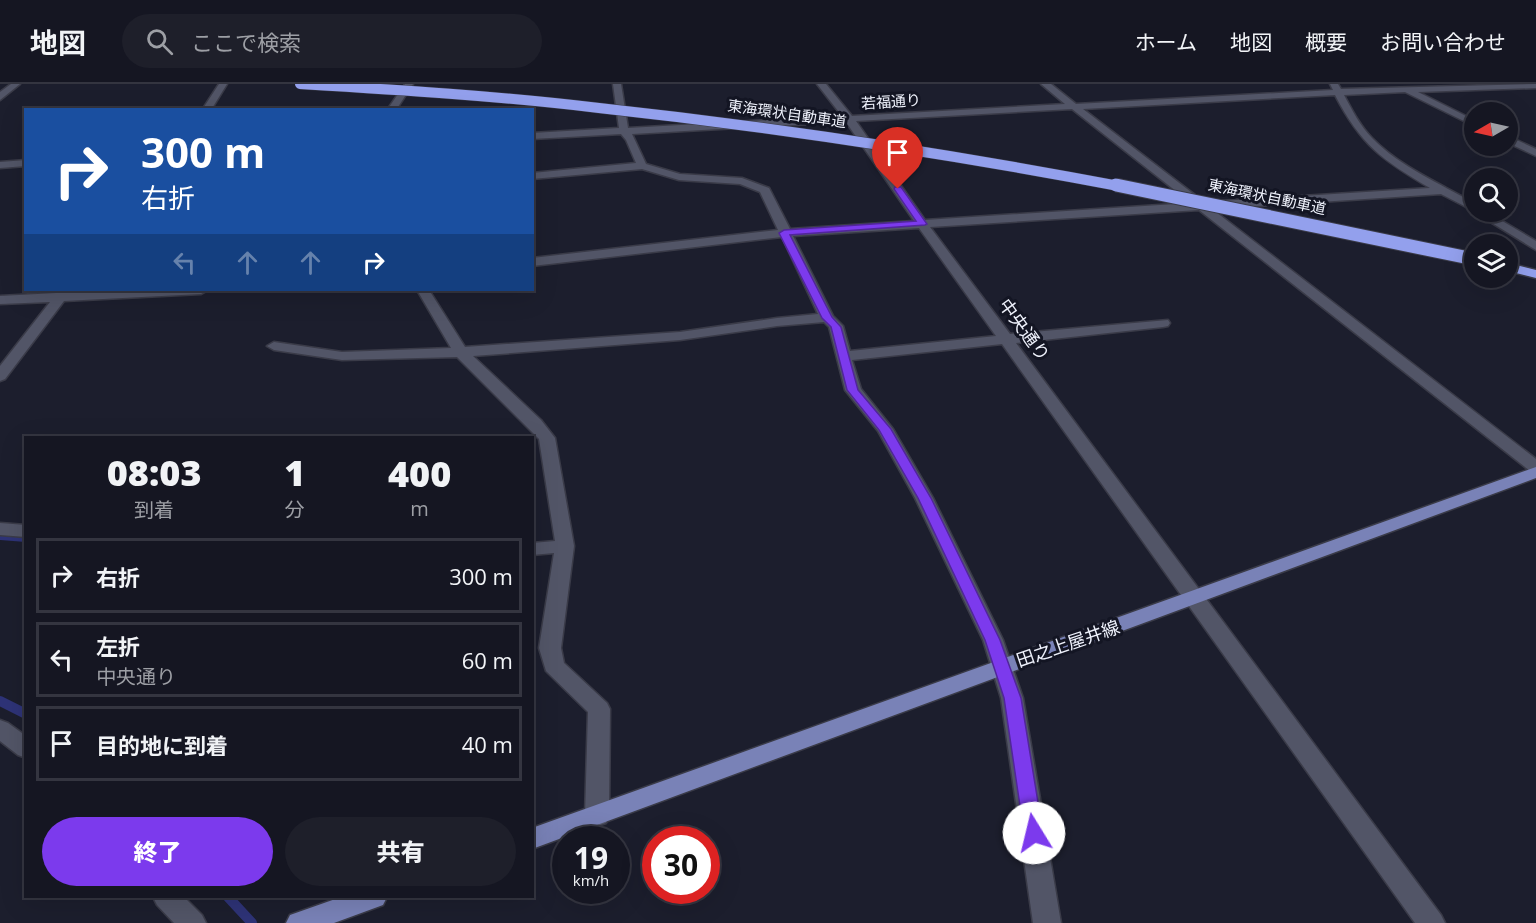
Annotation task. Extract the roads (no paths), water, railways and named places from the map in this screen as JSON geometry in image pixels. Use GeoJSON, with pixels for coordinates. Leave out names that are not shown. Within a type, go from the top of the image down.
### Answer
{"type":"FeatureCollection","features":[{"type":"Feature","properties":{"kind":"highway","name":"東海環状自動車道"},"geometry":{"type":"LineString","coordinates":[[300,84],[429,92],[628,111],[846,139],[1073,176],[1207,201],[1464,258]]}},
{"type":"Feature","properties":{"kind":"highway"},"geometry":{"type":"LineString","coordinates":[[1518,270],[1536,274]]}},
{"type":"Feature","properties":{"kind":"main road","name":"田之上屋井線"},"geometry":{"type":"LineString","coordinates":[[534,838],[1195,599],[1534,473]]}},
{"type":"Feature","properties":{"kind":"main road"},"geometry":{"type":"LineString","coordinates":[[300,923],[371,898]]}},
{"type":"Feature","properties":{"kind":"street"},"geometry":{"type":"LineString","coordinates":[[0,97],[16,84]]}},
{"type":"Feature","properties":{"kind":"street"},"geometry":{"type":"LineString","coordinates":[[207,108],[223,84]]}},
{"type":"Feature","properties":{"kind":"street"},"geometry":{"type":"LineString","coordinates":[[392,108],[409,84]]}},
{"type":"Feature","properties":{"kind":"street"},"geometry":{"type":"LineString","coordinates":[[617,84],[624,131],[631,139],[642,166]]}},
{"type":"Feature","properties":{"kind":"street","name":"中央通り"},"geometry":{"type":"LineString","coordinates":[[821,84],[850,120],[922,224],[1431,923]]}},
{"type":"Feature","properties":{"kind":"street"},"geometry":{"type":"LineString","coordinates":[[1044,84],[1534,473]]}},
{"type":"Feature","properties":{"kind":"street","name":"若福通り"},"geometry":{"type":"LineString","coordinates":[[534,136],[1072,107],[1336,88],[1406,90],[1536,85]]}},
{"type":"Feature","properties":{"kind":"street"},"geometry":{"type":"LineString","coordinates":[[1507,86],[1526,94]]}},
{"type":"Feature","properties":{"kind":"street"},"geometry":{"type":"LineString","coordinates":[[1336,88],[1353,119],[1369,141],[1464,202]]}},
{"type":"Feature","properties":{"kind":"street"},"geometry":{"type":"LineString","coordinates":[[1406,90],[1464,118]]}},
{"type":"Feature","properties":{"kind":"street"},"geometry":{"type":"LineString","coordinates":[[1518,144],[1536,153]]}},
{"type":"Feature","properties":{"kind":"street"},"geometry":{"type":"LineString","coordinates":[[0,165],[24,164]]}},
{"type":"Feature","properties":{"kind":"street"},"geometry":{"type":"LineString","coordinates":[[534,176],[642,166],[679,177],[742,181],[765,190],[827,318],[836,327],[853,390],[885,429],[924,498],[993,640],[1000,668],[1012,698],[1047,923]]}},
{"type":"Feature","properties":{"kind":"street"},"geometry":{"type":"LineString","coordinates":[[534,262],[784,233],[1446,190]]}},
{"type":"Feature","properties":{"kind":"street"},"geometry":{"type":"LineString","coordinates":[[1496,222],[1536,246]]}},
{"type":"Feature","properties":{"kind":"street"},"geometry":{"type":"LineString","coordinates":[[0,300],[63,293],[155,291]]}},
{"type":"Feature","properties":{"kind":"street"},"geometry":{"type":"LineString","coordinates":[[424,291],[461,352],[535,423],[547,438],[565,546],[550,648],[554,666],[600,708],[597,816]]}},
{"type":"Feature","properties":{"kind":"street"},"geometry":{"type":"LineString","coordinates":[[0,376],[63,293]]}},
{"type":"Feature","properties":{"kind":"street"},"geometry":{"type":"LineString","coordinates":[[274,346],[342,356],[461,352],[680,336],[777,322],[827,318]]}},
{"type":"Feature","properties":{"kind":"street"},"geometry":{"type":"LineString","coordinates":[[844,356],[1163,322]]}},
{"type":"Feature","properties":{"kind":"street"},"geometry":{"type":"LineString","coordinates":[[0,529],[24,531]]}},
{"type":"Feature","properties":{"kind":"street"},"geometry":{"type":"LineString","coordinates":[[534,549],[565,546]]}},
{"type":"Feature","properties":{"kind":"street"},"geometry":{"type":"LineString","coordinates":[[0,729],[24,747]]}},
{"type":"Feature","properties":{"kind":"street"},"geometry":{"type":"LineString","coordinates":[[167,898],[192,923]]}},
{"type":"Feature","properties":{"kind":"waterway"},"geometry":{"type":"LineString","coordinates":[[0,536],[24,538]]}},
{"type":"Feature","properties":{"kind":"waterway"},"geometry":{"type":"LineString","coordinates":[[0,701],[24,713]]}},
{"type":"Feature","properties":{"kind":"waterway"},"geometry":{"type":"LineString","coordinates":[[229,898],[252,923]]}}]}
